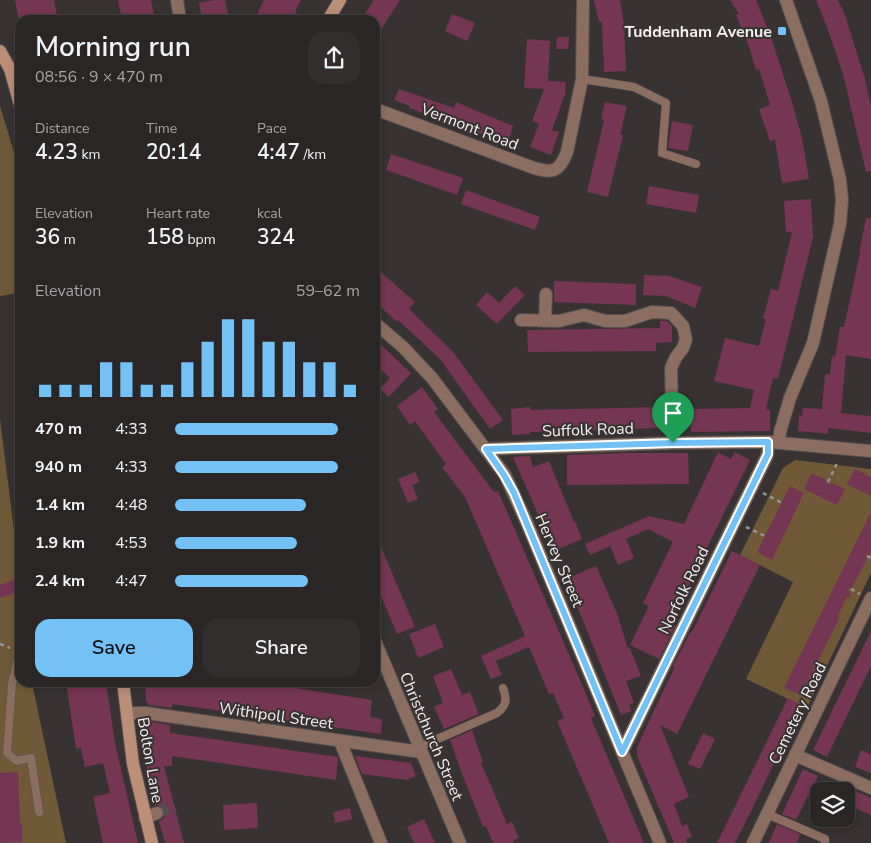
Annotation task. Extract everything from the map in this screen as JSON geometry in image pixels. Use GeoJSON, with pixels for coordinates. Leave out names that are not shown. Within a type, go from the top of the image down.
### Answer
{"type":"FeatureCollection","features":[{"type":"Feature","properties":{"kind":"main road"},"geometry":{"type":"LineString","coordinates":[[331,15],[340,0]]}},
{"type":"Feature","properties":{"kind":"main road"},"geometry":{"type":"LineString","coordinates":[[0,51],[15,69]]}},
{"type":"Feature","properties":{"kind":"main road","name":"Bolton Lane"},"geometry":{"type":"LineString","coordinates":[[123,687],[133,764],[151,816],[152,843]]}},
{"type":"Feature","properties":{"kind":"street"},"geometry":{"type":"LineString","coordinates":[[177,0],[179,15]]}},
{"type":"Feature","properties":{"kind":"street"},"geometry":{"type":"LineString","coordinates":[[582,79],[583,0]]}},
{"type":"Feature","properties":{"kind":"street"},"geometry":{"type":"LineString","coordinates":[[774,442],[780,432],[790,398],[813,343],[840,224],[842,200],[840,180],[821,100],[786,0]]}},
{"type":"Feature","properties":{"kind":"street","name":"Vermont Road"},"geometry":{"type":"LineString","coordinates":[[380,111],[534,168],[546,172],[553,171],[563,162],[567,152],[582,79]]}},
{"type":"Feature","properties":{"kind":"street"},"geometry":{"type":"LineString","coordinates":[[545,321],[546,294]]}},
{"type":"Feature","properties":{"kind":"street"},"geometry":{"type":"LineString","coordinates":[[521,320],[559,321],[584,315],[605,320],[625,321],[652,312],[671,313],[683,326],[686,339],[671,368],[673,443]]}},
{"type":"Feature","properties":{"kind":"street","name":"Hervey Street"},"geometry":{"type":"LineString","coordinates":[[380,328],[426,370],[486,449],[514,493],[660,843]]}},
{"type":"Feature","properties":{"kind":"street","name":"Suffolk Road"},"geometry":{"type":"LineString","coordinates":[[486,449],[774,442],[871,451]]}},
{"type":"Feature","properties":{"kind":"street","name":"Norfolk Road"},"geometry":{"type":"LineString","coordinates":[[622,752],[774,442]]}},
{"type":"Feature","properties":{"kind":"street","name":"Cemetery Road"},"geometry":{"type":"LineString","coordinates":[[753,843],[795,756],[867,597]]}},
{"type":"Feature","properties":{"kind":"street","name":"Christchurch Street"},"geometry":{"type":"LineString","coordinates":[[380,652],[460,843]]}},
{"type":"Feature","properties":{"kind":"street","name":"Withipoll Street"},"geometry":{"type":"LineString","coordinates":[[126,713],[146,713],[340,741],[420,749]]}},
{"type":"Feature","properties":{"kind":"street"},"geometry":{"type":"LineString","coordinates":[[340,741],[381,843]]}},
{"type":"Feature","properties":{"kind":"street"},"geometry":{"type":"LineString","coordinates":[[795,756],[871,788]]}},
{"type":"Feature","properties":{"kind":"lane"},"geometry":{"type":"LineString","coordinates":[[582,79],[634,87],[666,103],[662,153],[696,164]]}},
{"type":"Feature","properties":{"kind":"lane"},"geometry":{"type":"LineString","coordinates":[[15,671],[12,684],[7,754],[17,761],[30,758],[39,812]]}},
{"type":"Feature","properties":{"kind":"lane"},"geometry":{"type":"LineString","coordinates":[[420,749],[504,708],[506,702],[503,688]]}},
{"type":"Feature","properties":{"kind":"lane"},"geometry":{"type":"LineString","coordinates":[[767,814],[826,839],[825,843]]}},
{"type":"Feature","properties":{"kind":"path"},"geometry":{"type":"LineString","coordinates":[[828,482],[840,458]]}},
{"type":"Feature","properties":{"kind":"path"},"geometry":{"type":"LineString","coordinates":[[758,491],[782,503]]}},
{"type":"Feature","properties":{"kind":"path"},"geometry":{"type":"LineString","coordinates":[[742,524],[765,536]]}},
{"type":"Feature","properties":{"kind":"path"},"geometry":{"type":"LineString","coordinates":[[867,556],[871,558]]}},
{"type":"Feature","properties":{"kind":"path"},"geometry":{"type":"LineString","coordinates":[[850,589],[867,597]]}},
{"type":"Feature","properties":{"kind":"shaded area"},"geometry":{"type":"Polygon","coordinates":[[[0,106],[15,156],[15,294],[0,296],[0,106]]]}},
{"type":"Feature","properties":{"kind":"shaded area"},"geometry":{"type":"Polygon","coordinates":[[[0,419],[15,538],[15,687],[33,687],[66,843],[0,843],[0,419]]]}},
{"type":"Feature","properties":{"kind":"shaded area"},"geometry":{"type":"Polygon","coordinates":[[[795,460],[871,469],[871,573],[807,708],[746,679],[793,582],[740,555],[783,468],[795,460]]]}},
{"type":"Feature","properties":{"kind":"building"},"geometry":{"type":"Polygon","coordinates":[[[15,0],[54,0],[57,15],[18,15],[15,0]]]}},
{"type":"Feature","properties":{"kind":"building"},"geometry":{"type":"Polygon","coordinates":[[[118,0],[151,0],[154,15],[121,15],[118,0]]]}},
{"type":"Feature","properties":{"kind":"building"},"geometry":{"type":"Polygon","coordinates":[[[225,0],[228,15],[201,15],[199,3],[225,0]]]}},
{"type":"Feature","properties":{"kind":"building"},"geometry":{"type":"Polygon","coordinates":[[[264,0],[301,0],[295,11],[297,12],[296,15],[256,15],[264,0]]]}},
{"type":"Feature","properties":{"kind":"building"},"geometry":{"type":"Polygon","coordinates":[[[374,0],[400,0],[380,31],[380,15],[364,15],[374,0]]]}},
{"type":"Feature","properties":{"kind":"building"},"geometry":{"type":"Polygon","coordinates":[[[594,0],[620,0],[624,25],[626,71],[604,72],[602,22],[599,22],[594,0]]]}},
{"type":"Feature","properties":{"kind":"building"},"geometry":{"type":"Polygon","coordinates":[[[730,0],[756,0],[770,34],[791,99],[802,138],[809,179],[782,183],[775,140],[770,141],[759,109],[770,105],[759,69],[756,70],[736,15],[739,14],[730,0]]]}},
{"type":"Feature","properties":{"kind":"building"},"geometry":{"type":"Polygon","coordinates":[[[816,0],[838,0],[845,15],[865,79],[871,106],[871,171],[866,172],[843,74],[816,0]]]}},
{"type":"Feature","properties":{"kind":"building"},"geometry":{"type":"Polygon","coordinates":[[[452,14],[475,23],[467,41],[445,31],[452,14]]]}},
{"type":"Feature","properties":{"kind":"building"},"geometry":{"type":"Polygon","coordinates":[[[557,37],[569,37],[568,49],[556,49],[557,37]]]}},
{"type":"Feature","properties":{"kind":"building"},"geometry":{"type":"Polygon","coordinates":[[[527,39],[550,41],[548,81],[566,82],[565,94],[552,130],[559,132],[551,155],[530,147],[539,124],[532,121],[544,89],[524,88],[527,39]]]}},
{"type":"Feature","properties":{"kind":"building"},"geometry":{"type":"Polygon","coordinates":[[[399,89],[454,108],[456,102],[513,126],[508,143],[409,108],[410,106],[394,100],[399,89]]]}},
{"type":"Feature","properties":{"kind":"building"},"geometry":{"type":"Polygon","coordinates":[[[605,102],[627,106],[620,135],[623,135],[608,197],[587,192],[604,120],[601,119],[605,102]]]}},
{"type":"Feature","properties":{"kind":"building"},"geometry":{"type":"Polygon","coordinates":[[[672,121],[693,125],[688,151],[668,148],[672,121]]]}},
{"type":"Feature","properties":{"kind":"building"},"geometry":{"type":"Polygon","coordinates":[[[391,154],[463,178],[457,195],[386,170],[391,154]]]}},
{"type":"Feature","properties":{"kind":"building"},"geometry":{"type":"Polygon","coordinates":[[[649,186],[699,195],[696,213],[646,204],[649,186]]]}},
{"type":"Feature","properties":{"kind":"building"},"geometry":{"type":"Polygon","coordinates":[[[466,190],[540,217],[535,230],[461,204],[466,190]]]}},
{"type":"Feature","properties":{"kind":"building"},"geometry":{"type":"Polygon","coordinates":[[[811,199],[813,237],[778,379],[773,378],[766,409],[770,410],[770,431],[691,432],[691,409],[750,408],[754,390],[714,381],[725,338],[759,346],[766,319],[763,319],[771,289],[778,291],[792,232],[786,232],[784,201],[811,199]]]}},
{"type":"Feature","properties":{"kind":"building"},"geometry":{"type":"Polygon","coordinates":[[[866,218],[871,218],[871,359],[846,355],[841,413],[871,416],[871,433],[828,428],[828,434],[798,431],[799,415],[802,416],[803,408],[822,409],[825,374],[830,374],[832,356],[835,357],[840,327],[844,327],[866,218]]]}},
{"type":"Feature","properties":{"kind":"building"},"geometry":{"type":"Polygon","coordinates":[[[380,271],[415,302],[409,309],[453,352],[503,420],[490,429],[440,359],[398,320],[397,322],[380,307],[380,271]]]}},
{"type":"Feature","properties":{"kind":"building"},"geometry":{"type":"Polygon","coordinates":[[[644,275],[669,276],[702,287],[695,308],[666,296],[643,295],[644,275]]]}},
{"type":"Feature","properties":{"kind":"building"},"geometry":{"type":"Polygon","coordinates":[[[554,281],[636,284],[636,305],[554,302],[554,281]]]}},
{"type":"Feature","properties":{"kind":"building"},"geometry":{"type":"Polygon","coordinates":[[[515,286],[525,295],[497,324],[476,305],[487,292],[499,303],[515,286]]]}},
{"type":"Feature","properties":{"kind":"building"},"geometry":{"type":"Polygon","coordinates":[[[660,321],[667,321],[672,326],[672,342],[656,343],[656,351],[528,352],[527,330],[660,328],[660,321]]]}},
{"type":"Feature","properties":{"kind":"building"},"geometry":{"type":"Polygon","coordinates":[[[380,344],[411,373],[389,397],[380,389],[390,378],[380,369],[380,344]]]}},
{"type":"Feature","properties":{"kind":"building"},"geometry":{"type":"Polygon","coordinates":[[[422,387],[438,409],[434,412],[494,492],[498,491],[583,687],[595,716],[591,718],[644,843],[609,843],[557,721],[564,718],[553,693],[549,694],[529,647],[496,661],[502,675],[491,679],[481,656],[525,636],[465,497],[442,467],[446,464],[415,421],[410,425],[397,406],[422,387]]]}},
{"type":"Feature","properties":{"kind":"building"},"geometry":{"type":"Polygon","coordinates":[[[530,407],[530,410],[662,407],[663,428],[530,432],[530,434],[512,435],[511,409],[530,407]]]}},
{"type":"Feature","properties":{"kind":"building"},"geometry":{"type":"Polygon","coordinates":[[[718,452],[731,459],[735,452],[750,460],[670,623],[675,626],[659,659],[630,645],[649,606],[643,603],[673,542],[648,529],[626,539],[634,558],[618,565],[610,546],[590,555],[585,544],[649,516],[684,524],[718,452]]]}},
{"type":"Feature","properties":{"kind":"building"},"geometry":{"type":"Polygon","coordinates":[[[688,453],[689,484],[567,485],[567,455],[688,453]]]}},
{"type":"Feature","properties":{"kind":"building"},"geometry":{"type":"Polygon","coordinates":[[[530,456],[533,467],[549,461],[582,539],[554,551],[513,457],[530,456]]]}},
{"type":"Feature","properties":{"kind":"building"},"geometry":{"type":"Polygon","coordinates":[[[855,469],[871,477],[871,496],[847,484],[855,469]]]}},
{"type":"Feature","properties":{"kind":"building"},"geometry":{"type":"Polygon","coordinates":[[[415,472],[420,482],[412,485],[418,499],[408,503],[398,479],[415,472]]]}},
{"type":"Feature","properties":{"kind":"building"},"geometry":{"type":"Polygon","coordinates":[[[811,474],[825,479],[827,484],[832,483],[845,489],[837,505],[804,489],[811,474]]]}},
{"type":"Feature","properties":{"kind":"building"},"geometry":{"type":"Polygon","coordinates":[[[790,486],[804,493],[772,560],[757,552],[790,486]]]}},
{"type":"Feature","properties":{"kind":"building"},"geometry":{"type":"Polygon","coordinates":[[[871,512],[871,551],[853,586],[848,589],[851,596],[846,598],[836,625],[801,695],[784,688],[871,512]]]}},
{"type":"Feature","properties":{"kind":"building"},"geometry":{"type":"Polygon","coordinates":[[[380,545],[415,627],[397,634],[380,593],[380,545]]]}},
{"type":"Feature","properties":{"kind":"building"},"geometry":{"type":"Polygon","coordinates":[[[732,551],[760,565],[677,734],[660,725],[689,797],[674,804],[682,826],[687,824],[692,837],[686,839],[687,843],[674,843],[637,756],[637,747],[675,666],[673,666],[732,551]]]}},
{"type":"Feature","properties":{"kind":"building"},"geometry":{"type":"Polygon","coordinates":[[[596,566],[618,616],[628,649],[629,646],[641,676],[626,681],[634,703],[629,705],[632,711],[621,715],[566,579],[596,566]]]}},
{"type":"Feature","properties":{"kind":"building"},"geometry":{"type":"Polygon","coordinates":[[[15,580],[15,593],[0,598],[0,585],[15,580]]]}},
{"type":"Feature","properties":{"kind":"building"},"geometry":{"type":"Polygon","coordinates":[[[435,624],[444,647],[418,658],[409,634],[435,624]]]}},
{"type":"Feature","properties":{"kind":"building"},"geometry":{"type":"Polygon","coordinates":[[[871,631],[871,666],[827,757],[813,750],[871,631]]]}},
{"type":"Feature","properties":{"kind":"building"},"geometry":{"type":"Polygon","coordinates":[[[451,669],[462,695],[470,692],[479,714],[444,729],[434,707],[443,703],[433,676],[451,669]]]}},
{"type":"Feature","properties":{"kind":"building"},"geometry":{"type":"Polygon","coordinates":[[[67,687],[107,687],[115,743],[138,843],[103,843],[93,797],[110,793],[103,763],[85,767],[81,748],[76,749],[67,687]]]}},
{"type":"Feature","properties":{"kind":"building"},"geometry":{"type":"Polygon","coordinates":[[[145,687],[289,687],[372,700],[370,717],[382,719],[381,734],[173,704],[171,708],[149,705],[146,701],[145,687]]]}},
{"type":"Feature","properties":{"kind":"building"},"geometry":{"type":"Polygon","coordinates":[[[788,698],[802,705],[755,803],[735,843],[717,843],[788,698]]]}},
{"type":"Feature","properties":{"kind":"building"},"geometry":{"type":"Polygon","coordinates":[[[147,721],[170,725],[170,733],[338,757],[336,780],[172,756],[172,766],[164,766],[184,843],[165,843],[159,821],[164,818],[165,810],[162,806],[155,805],[147,769],[147,721]]]}},
{"type":"Feature","properties":{"kind":"building"},"geometry":{"type":"Polygon","coordinates":[[[472,730],[483,762],[481,763],[507,824],[512,822],[519,838],[513,840],[514,843],[493,843],[486,826],[483,827],[462,774],[450,740],[472,730]]]}},
{"type":"Feature","properties":{"kind":"building"},"geometry":{"type":"Polygon","coordinates":[[[703,733],[715,739],[700,769],[688,764],[703,733]]]}},
{"type":"Feature","properties":{"kind":"building"},"geometry":{"type":"Polygon","coordinates":[[[861,750],[871,754],[871,773],[855,767],[861,750]]]}},
{"type":"Feature","properties":{"kind":"building"},"geometry":{"type":"Polygon","coordinates":[[[355,756],[411,763],[416,776],[407,780],[362,774],[355,756]]]}},
{"type":"Feature","properties":{"kind":"building"},"geometry":{"type":"Polygon","coordinates":[[[803,769],[818,776],[815,782],[810,782],[810,792],[796,820],[782,814],[803,769]]]}},
{"type":"Feature","properties":{"kind":"building"},"geometry":{"type":"Polygon","coordinates":[[[18,772],[22,842],[0,843],[0,773],[18,772]]]}},
{"type":"Feature","properties":{"kind":"building"},"geometry":{"type":"Polygon","coordinates":[[[855,791],[871,798],[871,815],[855,808],[855,791]]]}},
{"type":"Feature","properties":{"kind":"building"},"geometry":{"type":"Polygon","coordinates":[[[257,803],[258,828],[224,830],[223,805],[257,803]]]}},
{"type":"Feature","properties":{"kind":"building"},"geometry":{"type":"Polygon","coordinates":[[[350,808],[352,819],[335,823],[333,812],[350,808]]]}},
{"type":"Feature","properties":{"kind":"building"},"geometry":{"type":"Polygon","coordinates":[[[424,819],[435,843],[414,843],[407,827],[424,819]]]}},
{"type":"Feature","properties":{"kind":"building"},"geometry":{"type":"Polygon","coordinates":[[[777,824],[800,834],[797,843],[769,843],[777,824]]]}},
{"type":"Feature","properties":{"kind":"tunnel"},"geometry":{"type":"LineString","coordinates":[[157,813],[174,805]]}},
{"type":"Feature","properties":{"kind":"place","name":"Tuddenham Avenue"},"geometry":{"type":"Point","coordinates":[782,31]}},
{"type":"Feature","properties":{"kind":"route"},"geometry":{"type":"LineString","coordinates":[[768,442],[768,454],[622,752],[514,493],[486,449],[673,443],[768,442]]}}]}
